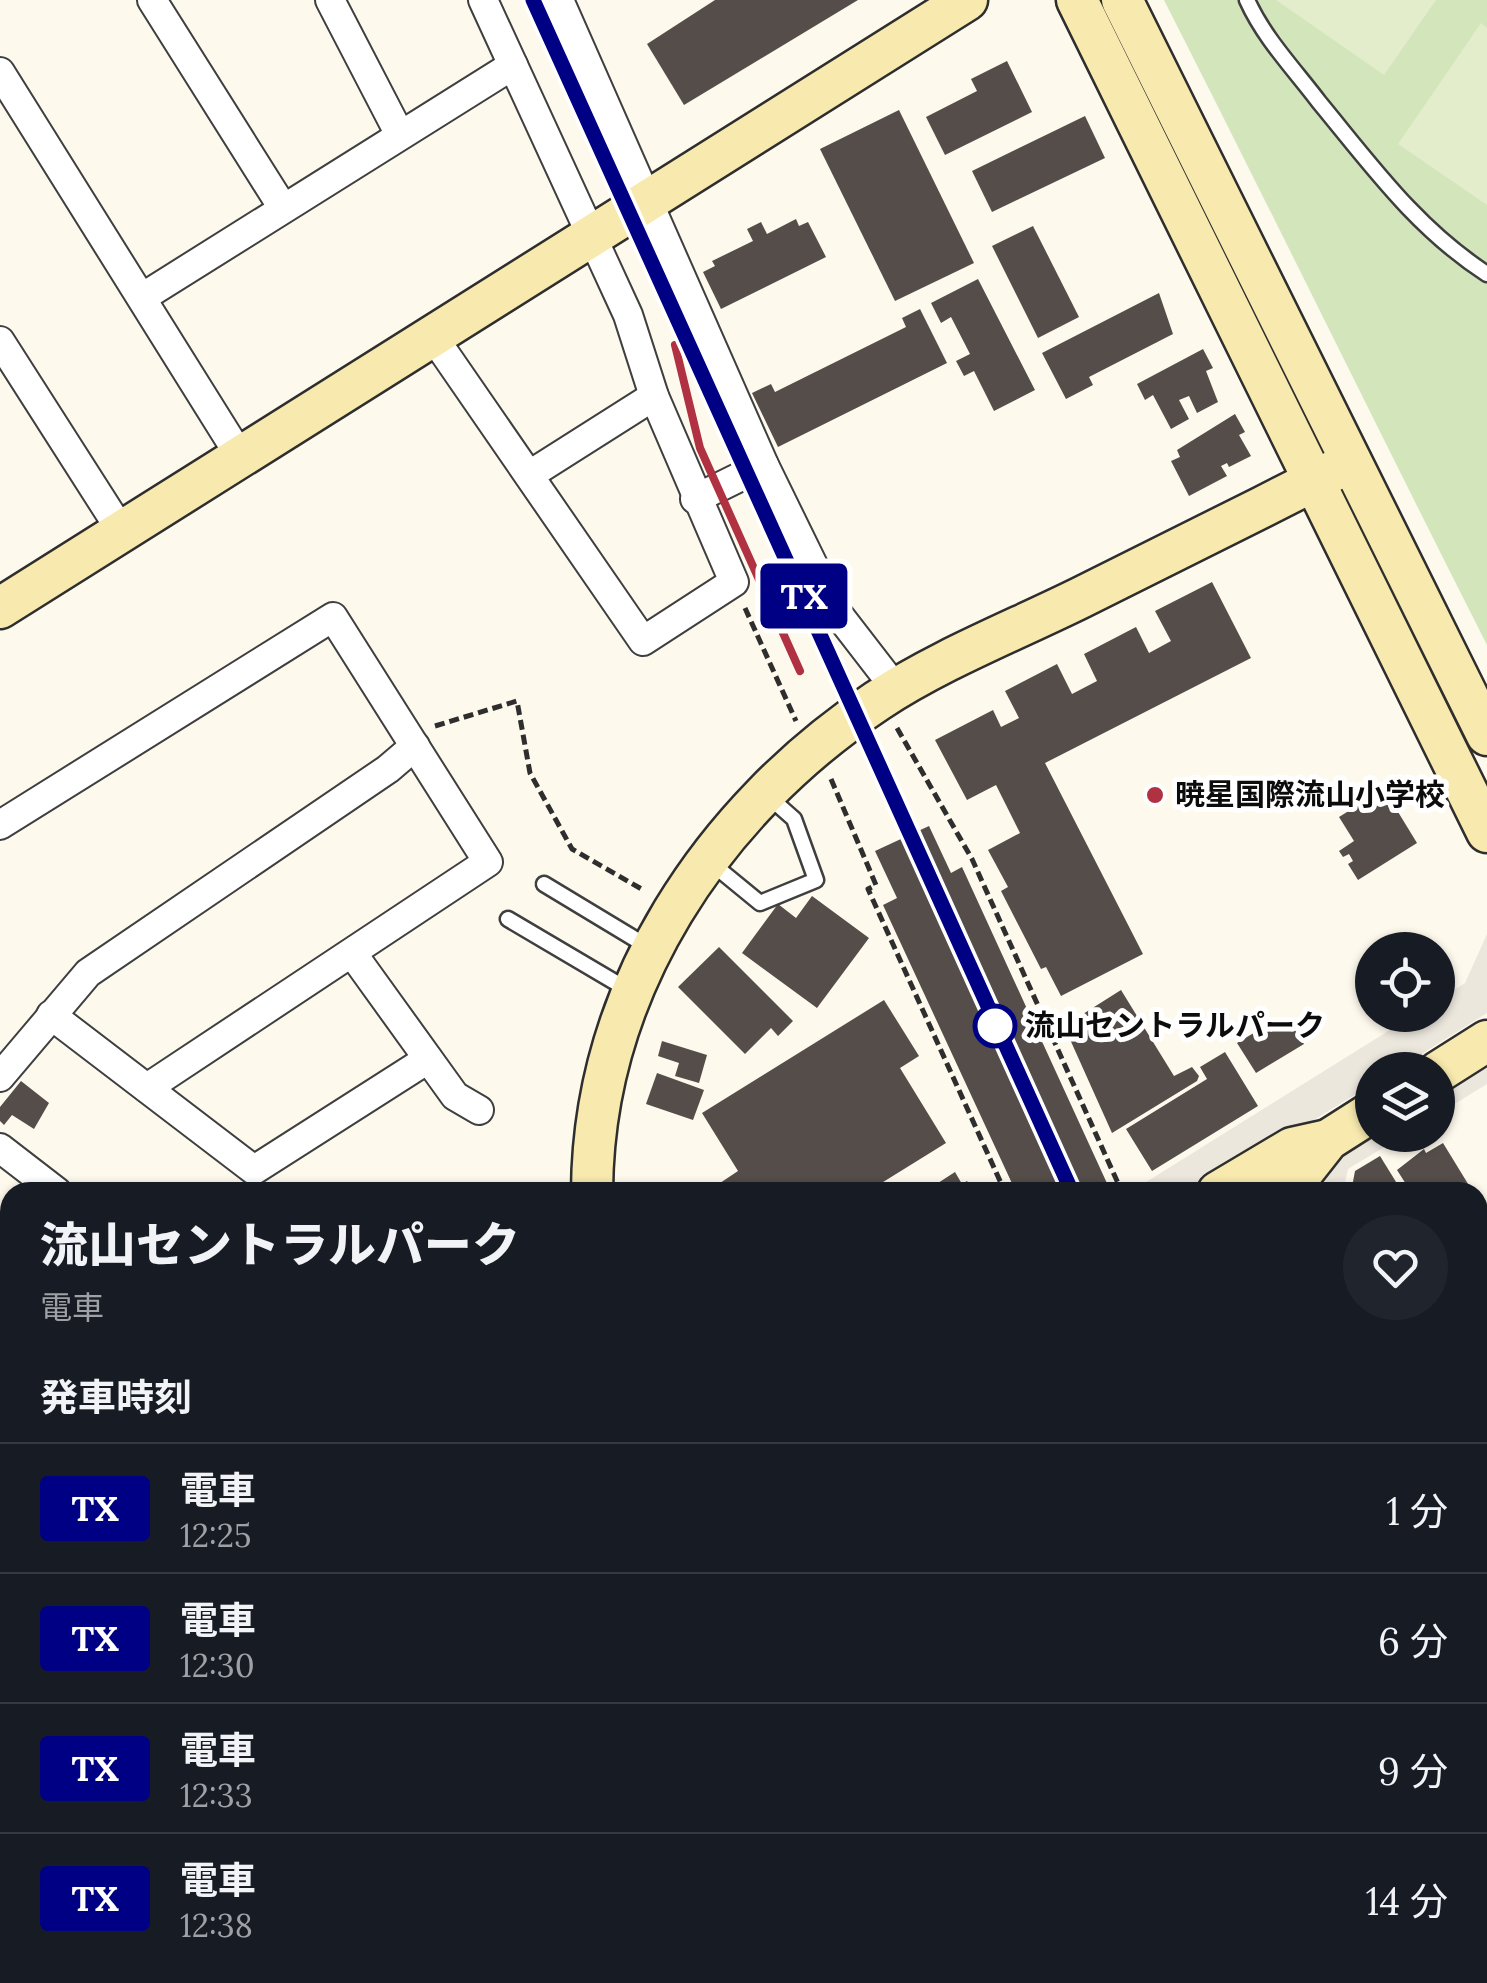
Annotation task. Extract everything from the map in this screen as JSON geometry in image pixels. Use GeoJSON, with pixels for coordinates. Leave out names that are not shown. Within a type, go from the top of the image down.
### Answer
{"type":"FeatureCollection","features":[{"type":"Feature","properties":{"kind":"street"},"geometry":{"type":"LineString","coordinates":[[152,0],[283,208]]}},
{"type":"Feature","properties":{"kind":"street"},"geometry":{"type":"LineString","coordinates":[[330,0],[400,135]]}},
{"type":"Feature","properties":{"kind":"street"},"geometry":{"type":"LineString","coordinates":[[434,338],[643,641],[734,582],[695,499],[654,396],[628,314],[484,0]]}},
{"type":"Feature","properties":{"kind":"street"},"geometry":{"type":"LineString","coordinates":[[558,0],[764,465],[835,610],[895,707]]}},
{"type":"Feature","properties":{"kind":"street"},"geometry":{"type":"LineString","coordinates":[[0,608],[968,0]]}},
{"type":"Feature","properties":{"kind":"street"},"geometry":{"type":"LineString","coordinates":[[1078,0],[1487,832]]}},
{"type":"Feature","properties":{"kind":"street"},"geometry":{"type":"LineString","coordinates":[[1122,0],[1487,735]]}},
{"type":"Feature","properties":{"kind":"street"},"geometry":{"type":"LineString","coordinates":[[143,297],[513,65]]}},
{"type":"Feature","properties":{"kind":"street"},"geometry":{"type":"LineString","coordinates":[[0,72],[240,456]]}},
{"type":"Feature","properties":{"kind":"street"},"geometry":{"type":"LineString","coordinates":[[0,341],[9,375],[122,532]]}},
{"type":"Feature","properties":{"kind":"street"},"geometry":{"type":"LineString","coordinates":[[531,474],[654,396]]}},
{"type":"Feature","properties":{"kind":"street"},"geometry":{"type":"LineString","coordinates":[[593,1182],[611,1056],[650,948],[706,859],[764,791],[802,756],[1351,462]]}},
{"type":"Feature","properties":{"kind":"street"},"geometry":{"type":"LineString","coordinates":[[695,499],[764,465]]}},
{"type":"Feature","properties":{"kind":"street"},"geometry":{"type":"LineString","coordinates":[[0,825],[333,616],[488,862],[147,1088]]}},
{"type":"Feature","properties":{"kind":"street"},"geometry":{"type":"LineString","coordinates":[[0,1077],[88,973],[388,770],[415,746]]}},
{"type":"Feature","properties":{"kind":"street"},"geometry":{"type":"LineString","coordinates":[[352,953],[455,1096],[479,1110]]}},
{"type":"Feature","properties":{"kind":"street"},"geometry":{"type":"LineString","coordinates":[[50,1015],[254,1170],[428,1060]]}},
{"type":"Feature","properties":{"kind":"street"},"geometry":{"type":"LineString","coordinates":[[1455,1061],[1487,1041]]}},
{"type":"Feature","properties":{"kind":"street"},"geometry":{"type":"LineString","coordinates":[[1295,1182],[1328,1140],[1355,1123]]}},
{"type":"Feature","properties":{"kind":"street"},"geometry":{"type":"LineString","coordinates":[[1235,1182],[1292,1148],[1328,1140]]}},
{"type":"Feature","properties":{"kind":"street"},"geometry":{"type":"LineString","coordinates":[[3,1156],[42,1182]]}},
{"type":"Feature","properties":{"kind":"lane"},"geometry":{"type":"LineString","coordinates":[[1248,0],[1271,42],[1401,202],[1452,252],[1487,274]]}},
{"type":"Feature","properties":{"kind":"lane"},"geometry":{"type":"LineString","coordinates":[[706,859],[760,903],[816,880],[794,819],[764,791]]}},
{"type":"Feature","properties":{"kind":"lane"},"geometry":{"type":"LineString","coordinates":[[544,884],[650,948]]}},
{"type":"Feature","properties":{"kind":"lane"},"geometry":{"type":"LineString","coordinates":[[508,918],[631,992]]}},
{"type":"Feature","properties":{"kind":"path"},"geometry":{"type":"LineString","coordinates":[[734,582],[797,723]]}},
{"type":"Feature","properties":{"kind":"path"},"geometry":{"type":"LineString","coordinates":[[415,746],[435,726],[517,702],[530,772],[572,849],[655,897]]}},
{"type":"Feature","properties":{"kind":"path"},"geometry":{"type":"LineString","coordinates":[[895,707],[972,859],[1117,1182]]}},
{"type":"Feature","properties":{"kind":"path"},"geometry":{"type":"LineString","coordinates":[[828,772],[876,885],[868,889],[1000,1182]]}},
{"type":"Feature","properties":{"kind":"green space"},"geometry":{"type":"Polygon","coordinates":[[[1164,0],[1487,0],[1487,645],[1245,161],[1164,0]]]}},
{"type":"Feature","properties":{"kind":"green space"},"geometry":{"type":"Polygon","coordinates":[[[1276,0],[1436,0],[1384,75],[1276,0]]]}},
{"type":"Feature","properties":{"kind":"green space"},"geometry":{"type":"Polygon","coordinates":[[[1481,23],[1487,28],[1487,205],[1398,144],[1481,23]]]}},
{"type":"Feature","properties":{"kind":"shaded area"},"geometry":{"type":"Polygon","coordinates":[[[1487,934],[1487,1013],[1425,1052],[1355,1052],[1355,1095],[1214,1182],[1146,1182],[1387,1032],[1455,1032],[1455,989],[1465,983],[1487,934]]]}},
{"type":"Feature","properties":{"kind":"shaded area"},"geometry":{"type":"Polygon","coordinates":[[[1487,1061],[1487,1084],[1455,1104],[1455,1081],[1487,1061]]]}},
{"type":"Feature","properties":{"kind":"shaded area"},"geometry":{"type":"Polygon","coordinates":[[[1355,1146],[1355,1152],[1376,1152],[1348,1169],[1345,1182],[1313,1182],[1321,1168],[1355,1146]]]}},
{"type":"Feature","properties":{"kind":"building"},"geometry":{"type":"Polygon","coordinates":[[[715,0],[858,0],[684,105],[647,44],[715,0]]]}},
{"type":"Feature","properties":{"kind":"building"},"geometry":{"type":"Polygon","coordinates":[[[1007,61],[1032,112],[945,155],[926,117],[977,91],[971,79],[1007,61]]]}},
{"type":"Feature","properties":{"kind":"building"},"geometry":{"type":"Polygon","coordinates":[[[899,110],[974,263],[895,301],[820,149],[899,110]]]}},
{"type":"Feature","properties":{"kind":"building"},"geometry":{"type":"Polygon","coordinates":[[[1085,116],[1105,158],[992,212],[972,171],[1085,116]]]}},
{"type":"Feature","properties":{"kind":"building"},"geometry":{"type":"Polygon","coordinates":[[[796,219],[799,226],[808,222],[826,257],[721,309],[703,272],[715,266],[712,261],[753,241],[747,229],[761,222],[767,234],[796,219]]]}},
{"type":"Feature","properties":{"kind":"building"},"geometry":{"type":"Polygon","coordinates":[[[1033,226],[1079,317],[1038,338],[992,246],[1033,226]]]}},
{"type":"Feature","properties":{"kind":"building"},"geometry":{"type":"Polygon","coordinates":[[[978,279],[1035,390],[994,411],[974,371],[964,376],[956,361],[970,354],[951,317],[941,323],[931,303],[978,279]]]}},
{"type":"Feature","properties":{"kind":"building"},"geometry":{"type":"Polygon","coordinates":[[[1159,293],[1173,334],[1089,377],[1093,385],[1066,399],[1042,353],[1159,293]]]}},
{"type":"Feature","properties":{"kind":"building"},"geometry":{"type":"Polygon","coordinates":[[[920,309],[947,363],[778,447],[752,393],[771,384],[775,392],[906,327],[902,318],[920,309]]]}},
{"type":"Feature","properties":{"kind":"building"},"geometry":{"type":"Polygon","coordinates":[[[1203,349],[1213,368],[1206,371],[1218,402],[1197,413],[1189,396],[1179,400],[1189,419],[1171,429],[1153,395],[1145,400],[1137,384],[1203,349]]]}},
{"type":"Feature","properties":{"kind":"building"},"geometry":{"type":"Polygon","coordinates":[[[1235,414],[1245,432],[1239,435],[1251,456],[1229,467],[1227,463],[1221,466],[1227,476],[1189,496],[1171,461],[1180,457],[1177,450],[1235,414]]]}},
{"type":"Feature","properties":{"kind":"building"},"geometry":{"type":"Polygon","coordinates":[[[1212,582],[1251,658],[1045,763],[1143,954],[1061,996],[1046,967],[1041,969],[1001,891],[1008,887],[988,850],[1020,833],[996,785],[967,800],[935,740],[993,710],[1001,727],[1019,718],[1005,691],[1057,664],[1072,694],[1097,681],[1084,654],[1136,627],[1149,653],[1171,641],[1155,611],[1212,582]]]}},
{"type":"Feature","properties":{"kind":"building"},"geometry":{"type":"Polygon","coordinates":[[[1384,789],[1417,843],[1358,880],[1348,864],[1353,861],[1349,854],[1343,857],[1339,851],[1354,841],[1339,817],[1384,789]]]}},
{"type":"Feature","properties":{"kind":"building"},"geometry":{"type":"Polygon","coordinates":[[[929,826],[951,873],[962,867],[1106,1182],[1011,1182],[883,905],[897,898],[875,851],[929,826]]]}},
{"type":"Feature","properties":{"kind":"building"},"geometry":{"type":"Polygon","coordinates":[[[812,896],[869,938],[817,1008],[742,953],[778,904],[796,918],[812,896]]]}},
{"type":"Feature","properties":{"kind":"building"},"geometry":{"type":"Polygon","coordinates":[[[719,947],[793,1021],[778,1036],[771,1028],[745,1054],[678,987],[719,947]]]}},
{"type":"Feature","properties":{"kind":"building"},"geometry":{"type":"Polygon","coordinates":[[[1121,990],[1174,1076],[1192,1067],[1199,1076],[1197,1081],[1112,1133],[1064,1026],[1121,990]]]}},
{"type":"Feature","properties":{"kind":"building"},"geometry":{"type":"Polygon","coordinates":[[[884,1000],[919,1056],[900,1068],[946,1143],[883,1182],[722,1182],[738,1171],[702,1113],[884,1000]]]}},
{"type":"Feature","properties":{"kind":"building"},"geometry":{"type":"Polygon","coordinates":[[[1289,1021],[1304,1044],[1256,1073],[1237,1043],[1267,1025],[1271,1032],[1289,1021]]]}},
{"type":"Feature","properties":{"kind":"building"},"geometry":{"type":"Polygon","coordinates":[[[662,1041],[707,1055],[699,1083],[675,1076],[679,1063],[658,1056],[662,1041]]]}},
{"type":"Feature","properties":{"kind":"building"},"geometry":{"type":"Polygon","coordinates":[[[1225,1052],[1258,1106],[1152,1171],[1126,1129],[1207,1079],[1200,1067],[1225,1052]]]}},
{"type":"Feature","properties":{"kind":"building"},"geometry":{"type":"Polygon","coordinates":[[[657,1073],[704,1090],[693,1120],[646,1104],[657,1073]]]}},
{"type":"Feature","properties":{"kind":"building"},"geometry":{"type":"Polygon","coordinates":[[[21,1081],[49,1103],[34,1129],[12,1115],[4,1125],[0,1121],[0,1107],[21,1081]]]}},
{"type":"Feature","properties":{"kind":"building"},"geometry":{"type":"Polygon","coordinates":[[[1426,1152],[1449,1152],[1467,1182],[1405,1182],[1397,1170],[1426,1152]]]}},
{"type":"Feature","properties":{"kind":"building"},"geometry":{"type":"Polygon","coordinates":[[[1380,1156],[1396,1182],[1353,1182],[1355,1171],[1380,1156]]]}},
{"type":"Feature","properties":{"kind":"building"},"geometry":{"type":"Polygon","coordinates":[[[955,1172],[961,1182],[940,1182],[955,1172]]]}},
{"type":"Feature","properties":{"kind":"railway"},"geometry":{"type":"LineString","coordinates":[[533,0],[1067,1182]]}},
{"type":"Feature","properties":{"kind":"railway"},"geometry":{"type":"LineString","coordinates":[[675,345],[700,448],[800,671]]}},
{"type":"Feature","properties":{"kind":"train","name":"TX"},"geometry":{"type":"LineString","coordinates":[[533,0],[1067,1182]]}},
{"type":"Feature","properties":{"kind":"place","name":"暁星国際流山小学校"},"geometry":{"type":"Point","coordinates":[1155,795]}},
{"type":"Feature","properties":{"kind":"place","name":"流山セントラルパーク"},"geometry":{"type":"Point","coordinates":[995,1026]}}]}
